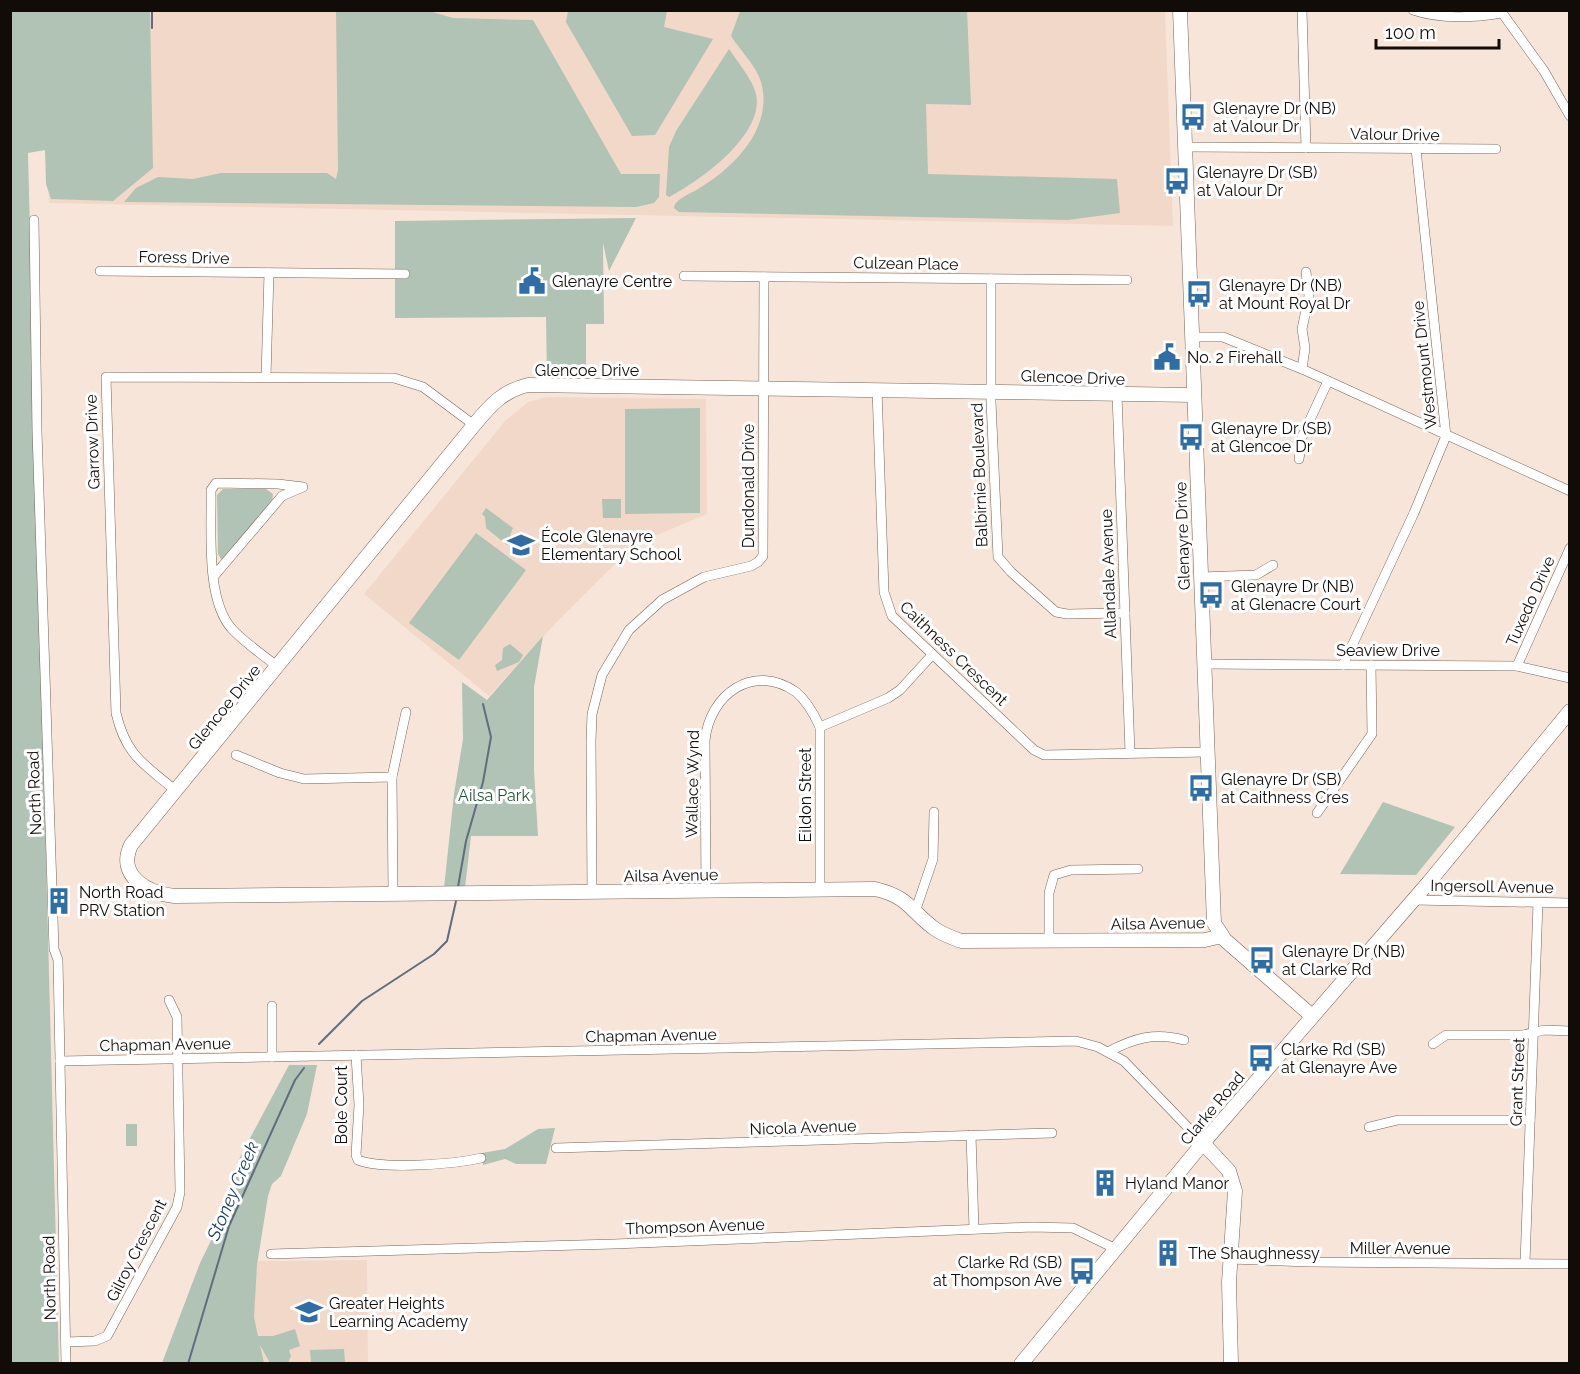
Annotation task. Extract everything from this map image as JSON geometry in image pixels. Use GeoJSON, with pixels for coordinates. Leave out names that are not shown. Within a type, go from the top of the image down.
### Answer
{"type":"FeatureCollection","features":[{"type":"Feature","properties":{"kind":"street","name":"Glenayre Drive"},"geometry":{"type":"LineString","coordinates":[[1180,10],[1213,918],[1215,928],[1222,936],[1312,1016]]}},
{"type":"Feature","properties":{"kind":"street"},"geometry":{"type":"LineString","coordinates":[[1302,10],[1306,148]]}},
{"type":"Feature","properties":{"kind":"street"},"geometry":{"type":"LineString","coordinates":[[1413,10],[1427,15],[1487,15],[1501,11],[1544,71],[1569,116]]}},
{"type":"Feature","properties":{"kind":"street","name":"Valour Drive"},"geometry":{"type":"LineString","coordinates":[[1185,147],[1496,149]]}},
{"type":"Feature","properties":{"kind":"street","name":"Westmount Drive"},"geometry":{"type":"LineString","coordinates":[[1342,665],[1414,513],[1446,436],[1416,149]]}},
{"type":"Feature","properties":{"kind":"street","name":"North Road"},"geometry":{"type":"LineString","coordinates":[[34,220],[37,431],[60,1061],[66,1364]]}},
{"type":"Feature","properties":{"kind":"street","name":"Foress Drive"},"geometry":{"type":"LineString","coordinates":[[100,271],[405,274]]}},
{"type":"Feature","properties":{"kind":"street"},"geometry":{"type":"LineString","coordinates":[[1302,369],[1305,348],[1302,329],[1309,296],[1306,272]]}},
{"type":"Feature","properties":{"kind":"street"},"geometry":{"type":"LineString","coordinates":[[267,377],[268,273]]}},
{"type":"Feature","properties":{"kind":"street","name":"Culzean Place"},"geometry":{"type":"LineString","coordinates":[[684,276],[1127,280]]}},
{"type":"Feature","properties":{"kind":"street","name":"Dundonald Drive"},"geometry":{"type":"LineString","coordinates":[[592,892],[592,714],[602,675],[629,630],[654,606],[697,580],[751,566],[763,556],[764,277]]}},
{"type":"Feature","properties":{"kind":"street","name":"Balbirnie Boulevard"},"geometry":{"type":"LineString","coordinates":[[991,279],[991,391],[997,548],[1000,561],[1056,612],[1067,614],[1125,613]]}},
{"type":"Feature","properties":{"kind":"street"},"geometry":{"type":"LineString","coordinates":[[1192,337],[1223,336],[1302,369],[1569,491]]}},
{"type":"Feature","properties":{"kind":"street","name":"Garrow Drive"},"geometry":{"type":"LineString","coordinates":[[176,791],[134,755],[122,737],[116,712],[105,381],[111,375],[394,378],[410,381],[423,387],[474,425]]}},
{"type":"Feature","properties":{"kind":"street"},"geometry":{"type":"LineString","coordinates":[[1299,459],[1302,437],[1328,381]]}},
{"type":"Feature","properties":{"kind":"street","name":"Glencoe Drive"},"geometry":{"type":"LineString","coordinates":[[127,854],[474,425],[496,399],[507,392],[528,385],[1194,395]]}},
{"type":"Feature","properties":{"kind":"street","name":"Caithness Crescent"},"geometry":{"type":"LineString","coordinates":[[877,389],[885,602],[892,616],[1034,750],[1044,755],[1207,752]]}},
{"type":"Feature","properties":{"kind":"street","name":"Allandale Avenue"},"geometry":{"type":"LineString","coordinates":[[1117,394],[1130,753]]}},
{"type":"Feature","properties":{"kind":"street"},"geometry":{"type":"LineString","coordinates":[[214,576],[282,496],[303,487],[278,484],[212,485],[214,576],[218,603],[232,629],[278,667]]}},
{"type":"Feature","properties":{"kind":"street","name":"Tuxedo Drive"},"geometry":{"type":"LineString","coordinates":[[1517,666],[1569,548]]}},
{"type":"Feature","properties":{"kind":"street"},"geometry":{"type":"LineString","coordinates":[[1201,577],[1256,575],[1273,565]]}},
{"type":"Feature","properties":{"kind":"street","name":"Eildon Street"},"geometry":{"type":"LineString","coordinates":[[820,890],[820,727],[888,698],[900,690],[932,655]]}},
{"type":"Feature","properties":{"kind":"street","name":"Seaview Drive"},"geometry":{"type":"LineString","coordinates":[[1204,664],[1517,666],[1569,678]]}},
{"type":"Feature","properties":{"kind":"street"},"geometry":{"type":"LineString","coordinates":[[1317,813],[1371,734],[1371,665]]}},
{"type":"Feature","properties":{"kind":"street","name":"Wallace Wynd"},"geometry":{"type":"LineString","coordinates":[[706,891],[706,726],[719,700],[728,692],[754,682],[783,685],[797,693],[810,708],[820,727]]}},
{"type":"Feature","properties":{"kind":"street","name":"Clarke Road"},"geometry":{"type":"LineString","coordinates":[[1021,1364],[1203,1143],[1413,900],[1569,711]]}},
{"type":"Feature","properties":{"kind":"street"},"geometry":{"type":"LineString","coordinates":[[393,894],[392,777],[406,712]]}},
{"type":"Feature","properties":{"kind":"street"},"geometry":{"type":"LineString","coordinates":[[236,755],[280,773],[304,778],[392,777]]}},
{"type":"Feature","properties":{"kind":"street"},"geometry":{"type":"LineString","coordinates":[[916,909],[933,859],[934,812]]}},
{"type":"Feature","properties":{"kind":"street","name":"Ailsa Avenue"},"geometry":{"type":"LineString","coordinates":[[127,854],[126,863],[129,873],[152,891],[162,895],[875,889],[890,892],[916,909],[935,929],[961,941],[1211,939],[1222,936]]}},
{"type":"Feature","properties":{"kind":"street"},"geometry":{"type":"LineString","coordinates":[[1049,942],[1048,893],[1054,875],[1071,870],[1138,869]]}},
{"type":"Feature","properties":{"kind":"street","name":"Ingersoll Avenue"},"geometry":{"type":"LineString","coordinates":[[1413,900],[1569,903]]}},
{"type":"Feature","properties":{"kind":"street","name":"Grant Street"},"geometry":{"type":"LineString","coordinates":[[1526,1263],[1538,903]]}},
{"type":"Feature","properties":{"kind":"street"},"geometry":{"type":"LineString","coordinates":[[169,1000],[177,1017],[178,1059]]}},
{"type":"Feature","properties":{"kind":"street"},"geometry":{"type":"LineString","coordinates":[[272,1006],[272,1057]]}},
{"type":"Feature","properties":{"kind":"street"},"geometry":{"type":"LineString","coordinates":[[1433,1044],[1446,1035],[1523,1035],[1569,1031]]}},
{"type":"Feature","properties":{"kind":"street"},"geometry":{"type":"LineString","coordinates":[[1108,1052],[1132,1039],[1170,1037],[1184,1040]]}},
{"type":"Feature","properties":{"kind":"street","name":"Chapman Avenue"},"geometry":{"type":"LineString","coordinates":[[60,1061],[1062,1041],[1086,1044],[1124,1061],[1203,1143]]}},
{"type":"Feature","properties":{"kind":"street","name":"Bole Court"},"geometry":{"type":"LineString","coordinates":[[356,1055],[358,1105],[356,1155],[358,1160],[375,1164],[450,1163],[481,1158]]}},
{"type":"Feature","properties":{"kind":"street","name":"Gilroy Crescent"},"geometry":{"type":"LineString","coordinates":[[66,1342],[95,1341],[107,1336],[177,1207],[180,1192],[178,1059]]}},
{"type":"Feature","properties":{"kind":"street"},"geometry":{"type":"LineString","coordinates":[[1369,1127],[1392,1120],[1530,1120]]}},
{"type":"Feature","properties":{"kind":"street","name":"Nicola Avenue"},"geometry":{"type":"LineString","coordinates":[[556,1148],[1052,1133]]}},
{"type":"Feature","properties":{"kind":"street"},"geometry":{"type":"LineString","coordinates":[[971,1135],[974,1229]]}},
{"type":"Feature","properties":{"kind":"street"},"geometry":{"type":"LineString","coordinates":[[1203,1143],[1228,1171],[1234,1183],[1236,1198],[1230,1259],[1231,1364]]}},
{"type":"Feature","properties":{"kind":"street","name":"Thompson Avenue"},"geometry":{"type":"LineString","coordinates":[[271,1254],[631,1244],[974,1229],[1073,1228],[1116,1249]]}},
{"type":"Feature","properties":{"kind":"street","name":"Miller Avenue"},"geometry":{"type":"LineString","coordinates":[[1230,1259],[1308,1262],[1569,1264]]}},
{"type":"Feature","properties":{"kind":"shaded area"},"geometry":{"type":"Polygon","coordinates":[[[40,11],[1165,11],[1173,226],[49,203],[40,11]]]}},
{"type":"Feature","properties":{"kind":"shaded area","name":"École Glenayre Elementary School"},"geometry":{"type":"Polygon","coordinates":[[[547,397],[706,399],[707,514],[650,538],[627,552],[555,624],[489,696],[364,594],[505,421],[528,402],[547,397]]]}},
{"type":"Feature","properties":{"kind":"shaded area","name":"Greater Heights Learning Academy"},"geometry":{"type":"Polygon","coordinates":[[[367,1260],[368,1363],[251,1363],[249,1261],[367,1260]]]}},
{"type":"Feature","properties":{"kind":"green space"},"geometry":{"type":"Polygon","coordinates":[[[967,10],[971,105],[926,104],[928,174],[1117,179],[1120,213],[1068,220],[679,212],[674,208],[680,199],[712,180],[737,158],[748,145],[762,115],[764,99],[759,76],[731,36],[740,11],[967,10]]]}},
{"type":"Feature","properties":{"kind":"green space"},"geometry":{"type":"Polygon","coordinates":[[[10,11],[150,11],[153,168],[113,201],[51,199],[46,184],[45,150],[28,153],[59,1364],[10,1363],[10,11]]]}},
{"type":"Feature","properties":{"kind":"green space"},"geometry":{"type":"Polygon","coordinates":[[[336,11],[429,11],[453,18],[533,20],[621,174],[660,174],[659,197],[654,203],[636,207],[124,202],[136,188],[158,177],[193,179],[221,173],[327,173],[336,179],[338,170],[336,11]]]}},
{"type":"Feature","properties":{"kind":"green space"},"geometry":{"type":"Polygon","coordinates":[[[568,11],[667,11],[664,27],[713,39],[655,135],[632,136],[566,22],[568,11]]]}},
{"type":"Feature","properties":{"kind":"green space"},"geometry":{"type":"Polygon","coordinates":[[[729,49],[754,88],[757,104],[753,120],[743,137],[714,167],[669,197],[666,195],[669,147],[676,131],[729,49]]]}},
{"type":"Feature","properties":{"kind":"green space"},"geometry":{"type":"Polygon","coordinates":[[[636,218],[609,271],[603,243],[604,324],[586,324],[586,377],[547,377],[546,317],[395,318],[395,221],[636,218]]]}},
{"type":"Feature","properties":{"kind":"green space"},"geometry":{"type":"Polygon","coordinates":[[[700,408],[700,513],[625,514],[625,409],[700,408]]]}},
{"type":"Feature","properties":{"kind":"green space"},"geometry":{"type":"Polygon","coordinates":[[[223,489],[266,489],[273,494],[272,504],[226,558],[221,559],[218,554],[217,495],[223,489]]]}},
{"type":"Feature","properties":{"kind":"green space"},"geometry":{"type":"Polygon","coordinates":[[[602,499],[621,499],[621,518],[603,518],[602,499]]]}},
{"type":"Feature","properties":{"kind":"green space"},"geometry":{"type":"Polygon","coordinates":[[[486,508],[513,528],[510,535],[514,539],[507,545],[486,528],[485,517],[482,514],[486,508]]]}},
{"type":"Feature","properties":{"kind":"green space"},"geometry":{"type":"Polygon","coordinates":[[[476,533],[526,570],[459,660],[409,623],[476,533]]]}},
{"type":"Feature","properties":{"kind":"green space","name":"Ailsa Park"},"geometry":{"type":"Polygon","coordinates":[[[543,636],[534,687],[534,770],[538,836],[471,836],[465,888],[444,888],[454,794],[463,739],[462,682],[487,700],[543,636]]]}},
{"type":"Feature","properties":{"kind":"green space"},"geometry":{"type":"Polygon","coordinates":[[[510,644],[523,655],[519,662],[497,671],[495,665],[502,660],[503,648],[510,644]]]}},
{"type":"Feature","properties":{"kind":"green space"},"geometry":{"type":"Polygon","coordinates":[[[1383,802],[1455,827],[1416,875],[1340,874],[1383,802]]]}},
{"type":"Feature","properties":{"kind":"green space"},"geometry":{"type":"Polygon","coordinates":[[[289,1065],[317,1065],[307,1114],[281,1176],[272,1184],[268,1196],[257,1265],[254,1317],[258,1336],[273,1336],[295,1329],[300,1346],[289,1350],[291,1356],[288,1363],[270,1363],[260,1345],[264,1363],[162,1363],[200,1263],[226,1210],[240,1157],[289,1065]]]}},
{"type":"Feature","properties":{"kind":"green space"},"geometry":{"type":"Polygon","coordinates":[[[126,1124],[137,1124],[137,1146],[126,1146],[126,1124]]]}},
{"type":"Feature","properties":{"kind":"green space"},"geometry":{"type":"Polygon","coordinates":[[[555,1128],[546,1164],[516,1164],[505,1159],[483,1165],[482,1153],[505,1149],[538,1129],[555,1128]]]}},
{"type":"Feature","properties":{"kind":"green space"},"geometry":{"type":"Polygon","coordinates":[[[344,1349],[345,1363],[311,1363],[310,1350],[344,1349]]]}},
{"type":"Feature","properties":{"kind":"waterway"},"geometry":{"type":"LineString","coordinates":[[152,10],[152,28]]}},
{"type":"Feature","properties":{"kind":"waterway","name":"Stoney Creek"},"geometry":{"type":"LineString","coordinates":[[458,887],[466,841],[483,782],[491,737],[483,704]]}},
{"type":"Feature","properties":{"kind":"waterway","name":"Stoney Creek"},"geometry":{"type":"LineString","coordinates":[[319,1044],[362,1001],[434,954],[447,941],[456,901]]}},
{"type":"Feature","properties":{"kind":"waterway","name":"Stoney Creek"},"geometry":{"type":"LineString","coordinates":[[188,1364],[229,1226],[295,1080],[304,1068]]}},
{"type":"Feature","properties":{"kind":"place","name":"Glenayre Dr (NB) at Valour Dr"},"geometry":{"type":"Point","coordinates":[1193,117]}},
{"type":"Feature","properties":{"kind":"place","name":"Glenayre Dr (SB) at Valour Dr"},"geometry":{"type":"Point","coordinates":[1177,181]}},
{"type":"Feature","properties":{"kind":"place","name":"Glenayre Centre"},"geometry":{"type":"Point","coordinates":[532,281]}},
{"type":"Feature","properties":{"kind":"place","name":"Glenayre Dr (NB) at Mount Royal Dr"},"geometry":{"type":"Point","coordinates":[1199,294]}},
{"type":"Feature","properties":{"kind":"place","name":"No. 2 Firehall"},"geometry":{"type":"Point","coordinates":[1167,357]}},
{"type":"Feature","properties":{"kind":"place","name":"Glenayre Dr (SB) at Glencoe Dr"},"geometry":{"type":"Point","coordinates":[1191,437]}},
{"type":"Feature","properties":{"kind":"place","name":"École Glenayre Elementary School"},"geometry":{"type":"Point","coordinates":[521,545]}},
{"type":"Feature","properties":{"kind":"place","name":"Glenayre Dr (NB) at Glenacre Court"},"geometry":{"type":"Point","coordinates":[1211,595]}},
{"type":"Feature","properties":{"kind":"place","name":"Glenayre Dr (SB) at Caithness Cres"},"geometry":{"type":"Point","coordinates":[1201,788]}},
{"type":"Feature","properties":{"kind":"place","name":"North Road PRV Station"},"geometry":{"type":"Point","coordinates":[59,901]}},
{"type":"Feature","properties":{"kind":"place","name":"Glenayre Dr (NB) at Clarke Rd"},"geometry":{"type":"Point","coordinates":[1262,960]}},
{"type":"Feature","properties":{"kind":"place","name":"Clarke Rd (SB) at Glenayre Ave"},"geometry":{"type":"Point","coordinates":[1261,1058]}},
{"type":"Feature","properties":{"kind":"place","name":"Hyland Manor"},"geometry":{"type":"Point","coordinates":[1105,1183]}},
{"type":"Feature","properties":{"kind":"place","name":"The Shaughnessy"},"geometry":{"type":"Point","coordinates":[1168,1253]}},
{"type":"Feature","properties":{"kind":"place","name":"Clarke Rd (SB) at Thompson Ave"},"geometry":{"type":"Point","coordinates":[1082,1271]}},
{"type":"Feature","properties":{"kind":"place","name":"Greater Heights Learning Academy"},"geometry":{"type":"Point","coordinates":[309,1312]}}]}
